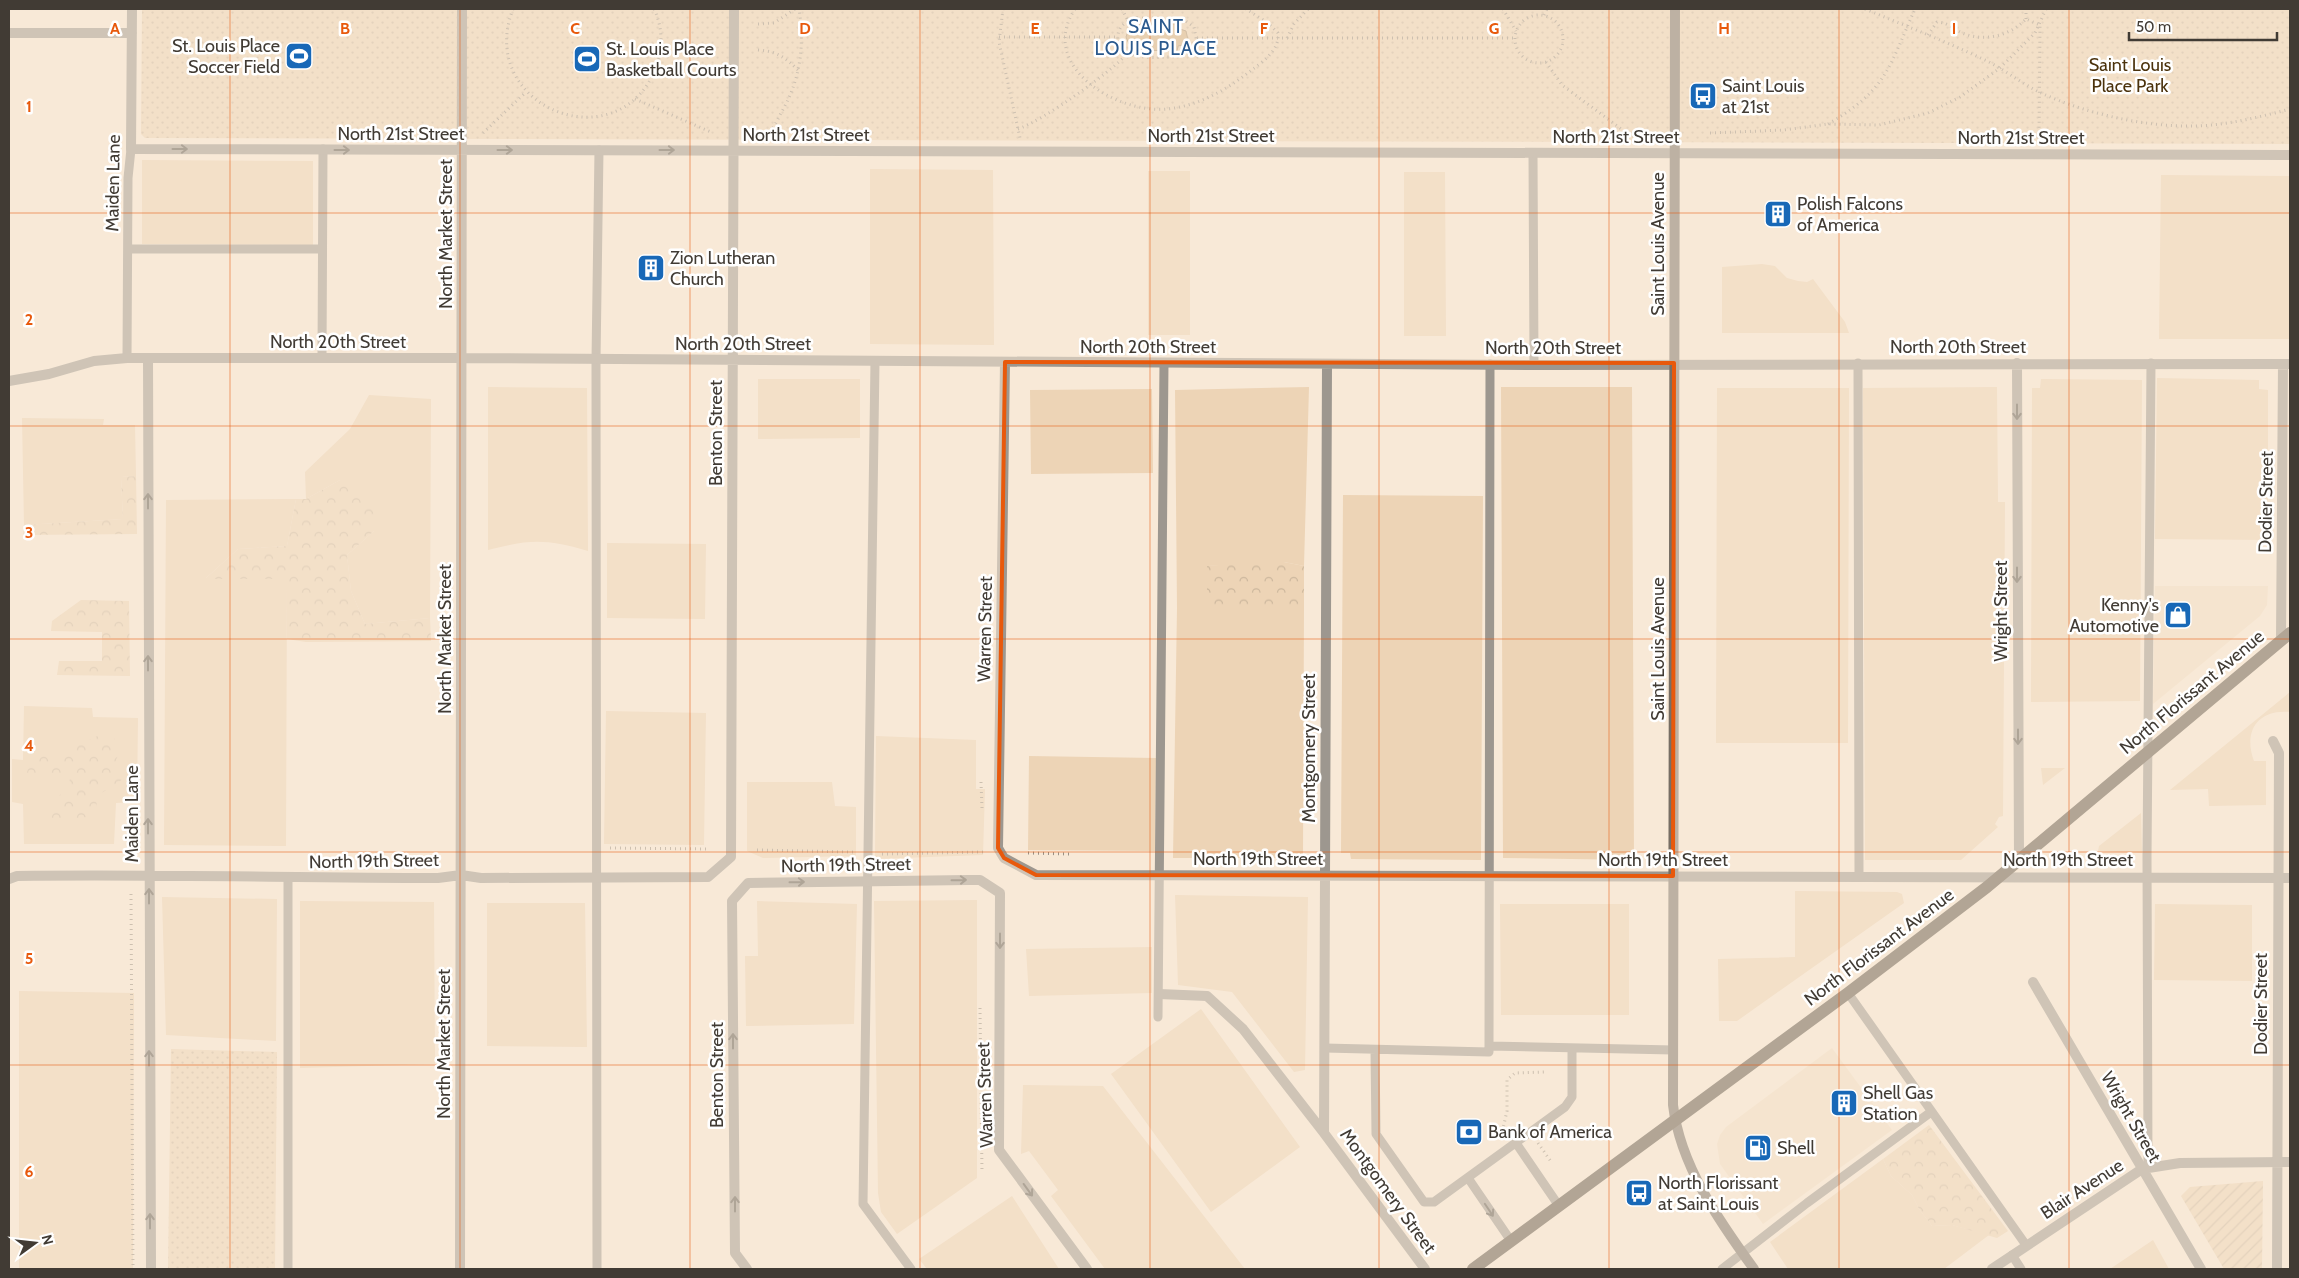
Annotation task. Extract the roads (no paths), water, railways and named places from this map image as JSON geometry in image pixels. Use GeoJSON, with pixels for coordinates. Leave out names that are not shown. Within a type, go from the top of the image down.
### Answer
{"type":"FeatureCollection","features":[{"type":"Feature","properties":{"kind":"main road","name":"North Florissant Avenue"},"geometry":{"type":"LineString","coordinates":[[1473,1269],[1848,994],[1998,877],[2286,637]]}},
{"type":"Feature","properties":{"kind":"street","name":"Maiden Lane"},"geometry":{"type":"LineString","coordinates":[[131,149],[132,9]]}},
{"type":"Feature","properties":{"kind":"street","name":"North Market Street"},"geometry":{"type":"LineString","coordinates":[[460,1269],[462,9]]}},
{"type":"Feature","properties":{"kind":"street","name":"Benton Street"},"geometry":{"type":"LineString","coordinates":[[731,857],[734,9]]}},
{"type":"Feature","properties":{"kind":"street","name":"Saint Louis Avenue"},"geometry":{"type":"LineString","coordinates":[[1675,9],[1673,876],[1675,1120],[1689,1161],[1720,1220],[1754,1269]]}},
{"type":"Feature","properties":{"kind":"street"},"geometry":{"type":"LineString","coordinates":[[9,33],[132,33]]}},
{"type":"Feature","properties":{"kind":"street","name":"North 21st Street"},"geometry":{"type":"LineString","coordinates":[[131,149],[2290,155]]}},
{"type":"Feature","properties":{"kind":"street","name":"North 20th Street"},"geometry":{"type":"LineString","coordinates":[[9,381],[49,374],[94,361],[127,358],[462,358],[1534,365],[1674,363],[2287,364]]}},
{"type":"Feature","properties":{"kind":"street","name":"Maiden Lane"},"geometry":{"type":"LineString","coordinates":[[148,358],[148,874],[151,1269]]}},
{"type":"Feature","properties":{"kind":"street","name":"Warren Street"},"geometry":{"type":"LineString","coordinates":[[1005,362],[998,848],[1004,858],[1036,875]]}},
{"type":"Feature","properties":{"kind":"street","name":"Wright Street"},"geometry":{"type":"LineString","coordinates":[[2017,363],[2019,859]]}},
{"type":"Feature","properties":{"kind":"street","name":"Montgomery Street"},"geometry":{"type":"LineString","coordinates":[[1324,1133],[1327,364]]}},
{"type":"Feature","properties":{"kind":"street","name":"Dodier Street"},"geometry":{"type":"LineString","coordinates":[[2286,637],[2287,364]]}},
{"type":"Feature","properties":{"kind":"street","name":"Dodier Street"},"geometry":{"type":"LineString","coordinates":[[2273,741],[2279,753],[2277,1269]]}},
{"type":"Feature","properties":{"kind":"street","name":"North 19th Street"},"geometry":{"type":"LineString","coordinates":[[9,879],[17,876],[148,874],[288,878],[438,878],[461,875],[481,878],[708,877],[731,857]]}},
{"type":"Feature","properties":{"kind":"street","name":"North 19th Street"},"geometry":{"type":"LineString","coordinates":[[1036,875],[2147,876],[2290,878]]}},
{"type":"Feature","properties":{"kind":"street","name":"North 19th Street"},"geometry":{"type":"LineString","coordinates":[[748,883],[980,880],[1000,893]]}},
{"type":"Feature","properties":{"kind":"street","name":"Benton Street"},"geometry":{"type":"LineString","coordinates":[[747,1269],[735,1253],[732,901],[748,883]]}},
{"type":"Feature","properties":{"kind":"street","name":"Warren Street"},"geometry":{"type":"LineString","coordinates":[[1000,893],[999,1150],[1087,1269]]}},
{"type":"Feature","properties":{"kind":"street","name":"Wright Street"},"geometry":{"type":"LineString","coordinates":[[2033,982],[2145,1168],[2201,1269]]}},
{"type":"Feature","properties":{"kind":"street","name":"Montgomery Street"},"geometry":{"type":"LineString","coordinates":[[1159,994],[1200,995],[1215,1002],[1243,1029],[1324,1133],[1425,1269]]}},
{"type":"Feature","properties":{"kind":"street","name":"Blair Avenue"},"geometry":{"type":"LineString","coordinates":[[1992,1269],[2145,1168],[2180,1163],[2290,1162]]}},
{"type":"Feature","properties":{"kind":"lane","name":"Maiden Lane"},"geometry":{"type":"LineString","coordinates":[[127,358],[131,149]]}},
{"type":"Feature","properties":{"kind":"lane"},"geometry":{"type":"LineString","coordinates":[[322,358],[323,150]]}},
{"type":"Feature","properties":{"kind":"lane"},"geometry":{"type":"LineString","coordinates":[[597,1269],[596,360],[599,150]]}},
{"type":"Feature","properties":{"kind":"lane"},"geometry":{"type":"LineString","coordinates":[[1533,153],[1534,365]]}},
{"type":"Feature","properties":{"kind":"lane"},"geometry":{"type":"LineString","coordinates":[[128,248],[322,249]]}},
{"type":"Feature","properties":{"kind":"lane"},"geometry":{"type":"LineString","coordinates":[[875,362],[863,1204],[911,1269]]}},
{"type":"Feature","properties":{"kind":"lane"},"geometry":{"type":"LineString","coordinates":[[1158,1017],[1164,363]]}},
{"type":"Feature","properties":{"kind":"lane"},"geometry":{"type":"LineString","coordinates":[[1858,363],[1859,876]]}},
{"type":"Feature","properties":{"kind":"lane"},"geometry":{"type":"LineString","coordinates":[[2145,1168],[2151,363]]}},
{"type":"Feature","properties":{"kind":"lane"},"geometry":{"type":"LineString","coordinates":[[1325,1048],[1489,1052],[1490,364]]}},
{"type":"Feature","properties":{"kind":"lane"},"geometry":{"type":"LineString","coordinates":[[288,878],[288,1269]]}},
{"type":"Feature","properties":{"kind":"lane"},"geometry":{"type":"LineString","coordinates":[[1848,994],[2026,1245]]}},
{"type":"Feature","properties":{"kind":"lane"},"geometry":{"type":"LineString","coordinates":[[1489,1046],[1673,1050]]}},
{"type":"Feature","properties":{"kind":"lane"},"geometry":{"type":"LineString","coordinates":[[1375,1050],[1376,1134],[1424,1202],[1434,1202],[1570,1102],[1572,1048]]}},
{"type":"Feature","properties":{"kind":"lane"},"geometry":{"type":"LineString","coordinates":[[1722,1269],[1807,1203],[1931,1112]]}},
{"type":"Feature","properties":{"kind":"lane"},"geometry":{"type":"LineString","coordinates":[[1516,1143],[1560,1206]]}},
{"type":"Feature","properties":{"kind":"lane"},"geometry":{"type":"LineString","coordinates":[[1468,1178],[1510,1242]]}},
{"type":"Feature","properties":{"kind":"lane"},"geometry":{"type":"LineString","coordinates":[[2012,1255],[2021,1269]]}},
{"type":"Feature","properties":{"kind":"place","name":"St. Louis Place Soccer Field"},"geometry":{"type":"Point","coordinates":[299,56]}},
{"type":"Feature","properties":{"kind":"place","name":"St. Louis Place Basketball Courts"},"geometry":{"type":"Point","coordinates":[587,59]}},
{"type":"Feature","properties":{"kind":"place","name":"Saint Louis at 21st"},"geometry":{"type":"Point","coordinates":[1703,96]}},
{"type":"Feature","properties":{"kind":"place","name":"Polish Falcons of America"},"geometry":{"type":"Point","coordinates":[1778,214]}},
{"type":"Feature","properties":{"kind":"place","name":"Zion Lutheran Church"},"geometry":{"type":"Point","coordinates":[651,268]}},
{"type":"Feature","properties":{"kind":"place","name":"Kenny's Automotive"},"geometry":{"type":"Point","coordinates":[2178,615]}},
{"type":"Feature","properties":{"kind":"place","name":"Shell Gas Station"},"geometry":{"type":"Point","coordinates":[1844,1103]}},
{"type":"Feature","properties":{"kind":"place","name":"Bank of America"},"geometry":{"type":"Point","coordinates":[1469,1132]}},
{"type":"Feature","properties":{"kind":"place","name":"Shell"},"geometry":{"type":"Point","coordinates":[1758,1148]}},
{"type":"Feature","properties":{"kind":"place","name":"North Florissant at Saint Louis"},"geometry":{"type":"Point","coordinates":[1639,1193]}},
{"type":"Feature","properties":{"kind":"district","name":"SAINT LOUIS PLACE"},"geometry":{"type":"Point","coordinates":[1156,37]}},
{"type":"Feature","properties":{"kind":"park label","name":"Saint Louis Place Park"},"geometry":{"type":"Point","coordinates":[2130,75]}}]}
